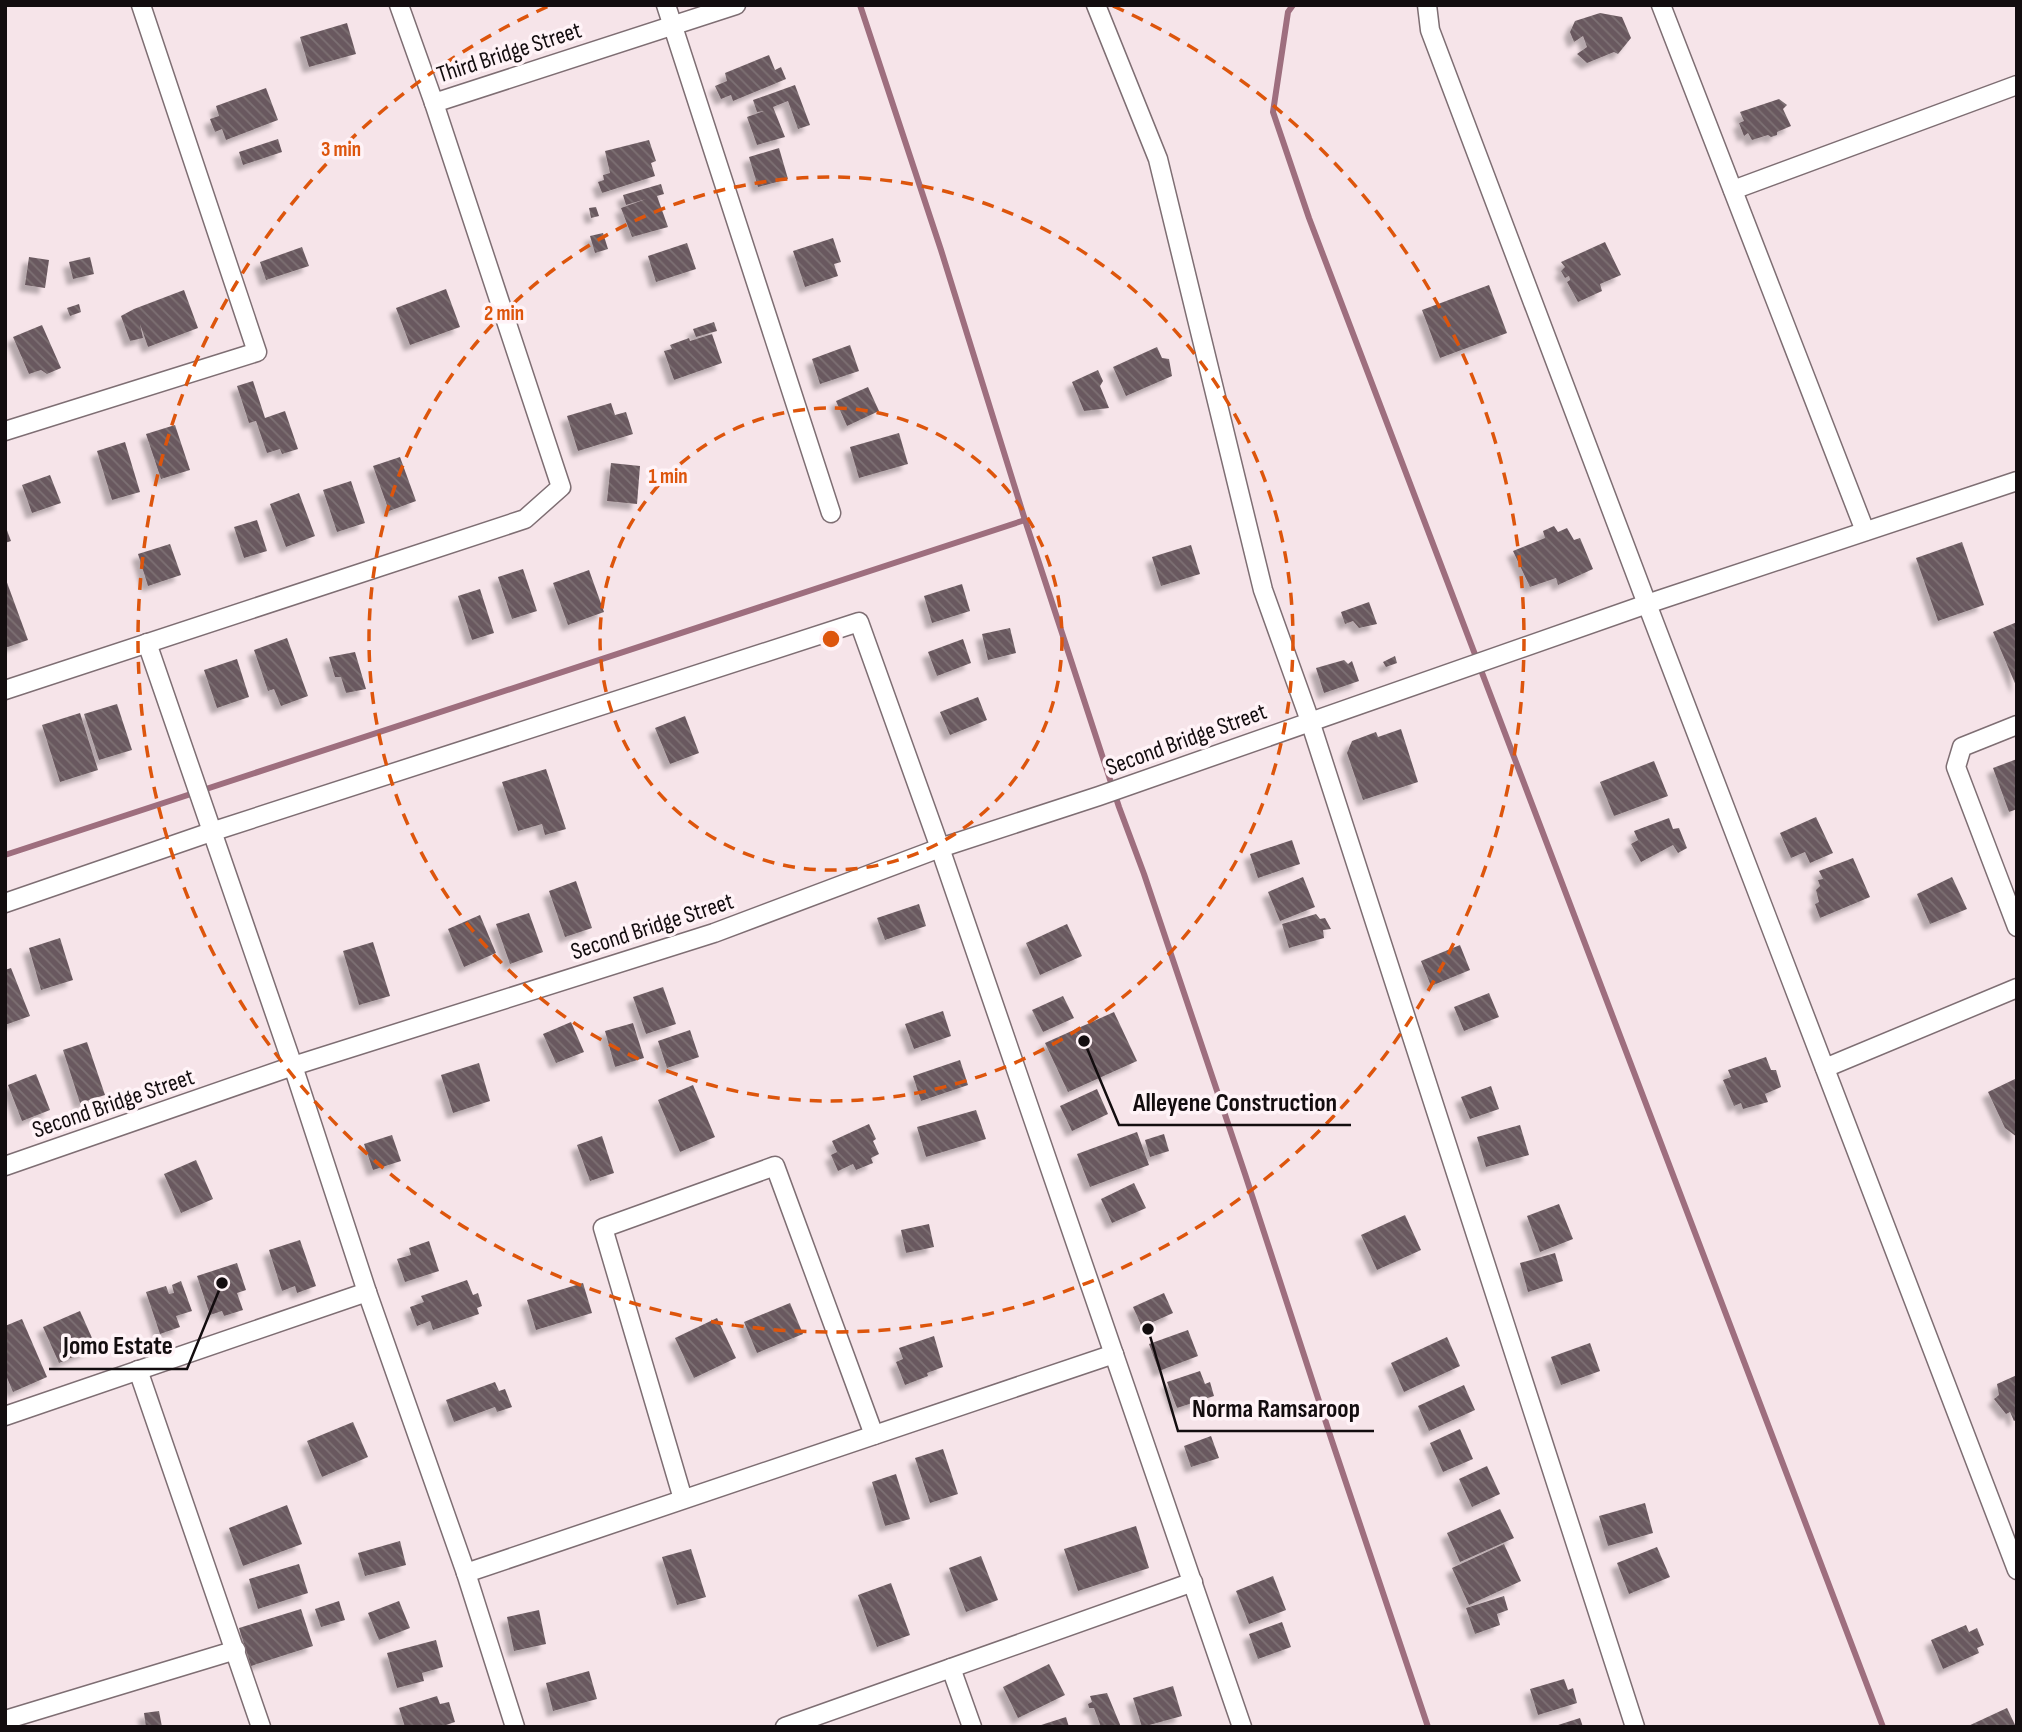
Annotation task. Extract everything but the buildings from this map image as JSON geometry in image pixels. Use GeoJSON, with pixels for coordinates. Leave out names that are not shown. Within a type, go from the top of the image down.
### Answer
{"type":"FeatureCollection","features":[{"type":"Feature","properties":{"kind":"street"},"geometry":{"type":"LineString","coordinates":[[5,431],[257,352],[141,5]]}},
{"type":"Feature","properties":{"kind":"street","name":"Third Bridge Street"},"geometry":{"type":"LineString","coordinates":[[399,5],[434,103],[736,5]]}},
{"type":"Feature","properties":{"kind":"street"},"geometry":{"type":"LineString","coordinates":[[666,5],[831,513]]}},
{"type":"Feature","properties":{"kind":"street"},"geometry":{"type":"LineString","coordinates":[[1096,5],[1158,159],[1263,590],[1310,721],[1634,1727]]}},
{"type":"Feature","properties":{"kind":"street"},"geometry":{"type":"LineString","coordinates":[[1427,5],[1430,30],[2017,1570]]}},
{"type":"Feature","properties":{"kind":"street"},"geometry":{"type":"LineString","coordinates":[[1661,5],[1865,531]]}},
{"type":"Feature","properties":{"kind":"street"},"geometry":{"type":"LineString","coordinates":[[1733,190],[2017,85]]}},
{"type":"Feature","properties":{"kind":"street"},"geometry":{"type":"LineString","coordinates":[[5,690],[525,519],[561,487],[434,103]]}},
{"type":"Feature","properties":{"kind":"street","name":"Second Bridge Street"},"geometry":{"type":"LineString","coordinates":[[5,1166],[293,1066],[714,933],[940,848],[1099,796],[1647,604],[2017,481]]}},
{"type":"Feature","properties":{"kind":"street"},"geometry":{"type":"LineString","coordinates":[[5,903],[211,832],[859,622],[940,848],[1242,1727]]}},
{"type":"Feature","properties":{"kind":"street"},"geometry":{"type":"LineString","coordinates":[[147,643],[293,1066],[367,1292],[466,1573],[515,1727]]}},
{"type":"Feature","properties":{"kind":"street"},"geometry":{"type":"LineString","coordinates":[[2017,725],[1962,747],[1956,767],[2017,927]]}},
{"type":"Feature","properties":{"kind":"street"},"geometry":{"type":"LineString","coordinates":[[1825,1069],[2017,988]]}},
{"type":"Feature","properties":{"kind":"street"},"geometry":{"type":"LineString","coordinates":[[683,1499],[603,1228],[775,1166],[874,1435]]}},
{"type":"Feature","properties":{"kind":"street"},"geometry":{"type":"LineString","coordinates":[[5,1416],[367,1292]]}},
{"type":"Feature","properties":{"kind":"street"},"geometry":{"type":"LineString","coordinates":[[466,1573],[1114,1354]]}},
{"type":"Feature","properties":{"kind":"street"},"geometry":{"type":"LineString","coordinates":[[138,1370],[261,1727]]}},
{"type":"Feature","properties":{"kind":"street"},"geometry":{"type":"LineString","coordinates":[[785,1727],[1193,1582]]}},
{"type":"Feature","properties":{"kind":"street"},"geometry":{"type":"LineString","coordinates":[[5,1720],[236,1650]]}},
{"type":"Feature","properties":{"kind":"street"},"geometry":{"type":"LineString","coordinates":[[951,1668],[972,1727]]}},
{"type":"Feature","properties":{"kind":"waterway"},"geometry":{"type":"LineString","coordinates":[[860,5],[1119,807],[1245,1174],[1428,1727]]}},
{"type":"Feature","properties":{"kind":"waterway"},"geometry":{"type":"LineString","coordinates":[[1293,5],[1288,12],[1273,112],[1309,218],[1883,1727]]}},
{"type":"Feature","properties":{"kind":"waterway"},"geometry":{"type":"LineString","coordinates":[[5,855],[1025,520]]}},
{"type":"Feature","properties":{"kind":"place","name":"Alleyene Construction"},"geometry":{"type":"Point","coordinates":[1084,1041]}},
{"type":"Feature","properties":{"kind":"place","name":"Jomo Estate"},"geometry":{"type":"Point","coordinates":[222,1283]}},
{"type":"Feature","properties":{"kind":"place","name":"Norma Ramsaroop"},"geometry":{"type":"Point","coordinates":[1148,1329]}}]}
